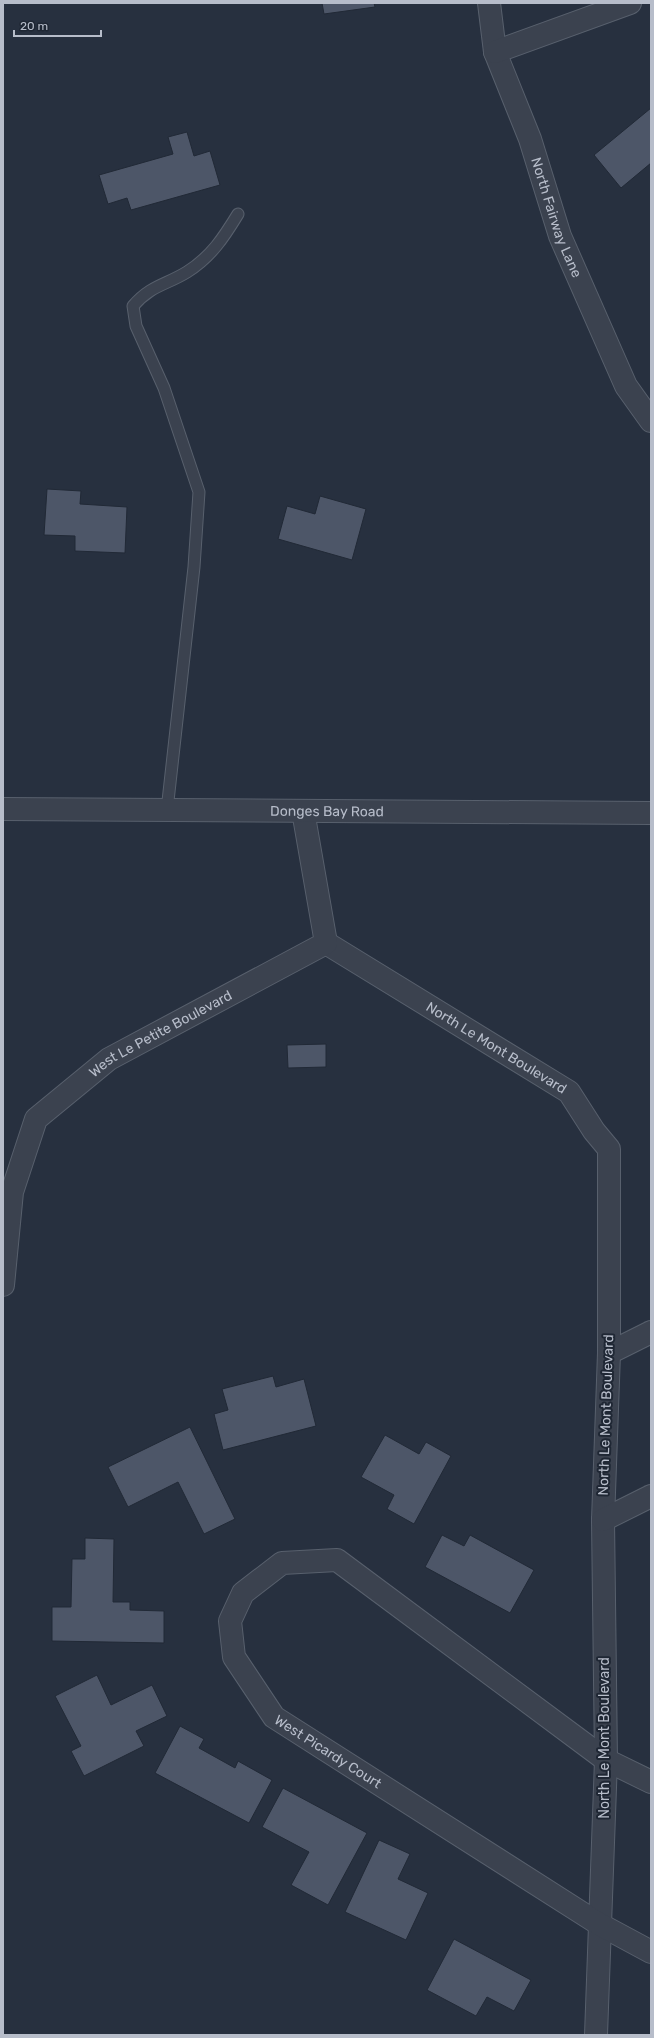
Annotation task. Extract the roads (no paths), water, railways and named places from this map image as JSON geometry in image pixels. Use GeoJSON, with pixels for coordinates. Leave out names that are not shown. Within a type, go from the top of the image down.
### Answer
{"type":"FeatureCollection","features":[{"type":"Feature","properties":{"kind":"street","name":"North Fairway Lane"},"geometry":{"type":"LineString","coordinates":[[489,3],[495,52],[530,139],[560,236],[626,386],[651,421]]}},
{"type":"Feature","properties":{"kind":"street"},"geometry":{"type":"LineString","coordinates":[[495,52],[630,3]]}},
{"type":"Feature","properties":{"kind":"street","name":"Donges Bay Road"},"geometry":{"type":"LineString","coordinates":[[3,809],[651,813]]}},
{"type":"Feature","properties":{"kind":"street"},"geometry":{"type":"LineString","coordinates":[[303,811],[326,943]]}},
{"type":"Feature","properties":{"kind":"street","name":"West Le Petite Boulevard"},"geometry":{"type":"LineString","coordinates":[[3,1285],[12,1192],[36,1119],[109,1059],[326,943]]}},
{"type":"Feature","properties":{"kind":"street","name":"North Le Mont Boulevard"},"geometry":{"type":"LineString","coordinates":[[326,943],[569,1092],[594,1132],[609,1149],[609,1353],[603,1520],[606,1760],[596,2035]]}},
{"type":"Feature","properties":{"kind":"street"},"geometry":{"type":"LineString","coordinates":[[609,1353],[651,1332]]}},
{"type":"Feature","properties":{"kind":"street"},"geometry":{"type":"LineString","coordinates":[[603,1520],[651,1496]]}},
{"type":"Feature","properties":{"kind":"street","name":"West Picardy Court"},"geometry":{"type":"LineString","coordinates":[[651,1782],[606,1760],[337,1560],[282,1563],[243,1593],[230,1621],[234,1656],[274,1717],[599,1924],[651,1952]]}},
{"type":"Feature","properties":{"kind":"lane"},"geometry":{"type":"LineString","coordinates":[[167,810],[194,567],[198,492],[164,388],[136,326],[132,306],[144,293],[188,272],[216,248],[238,214]]}}]}
